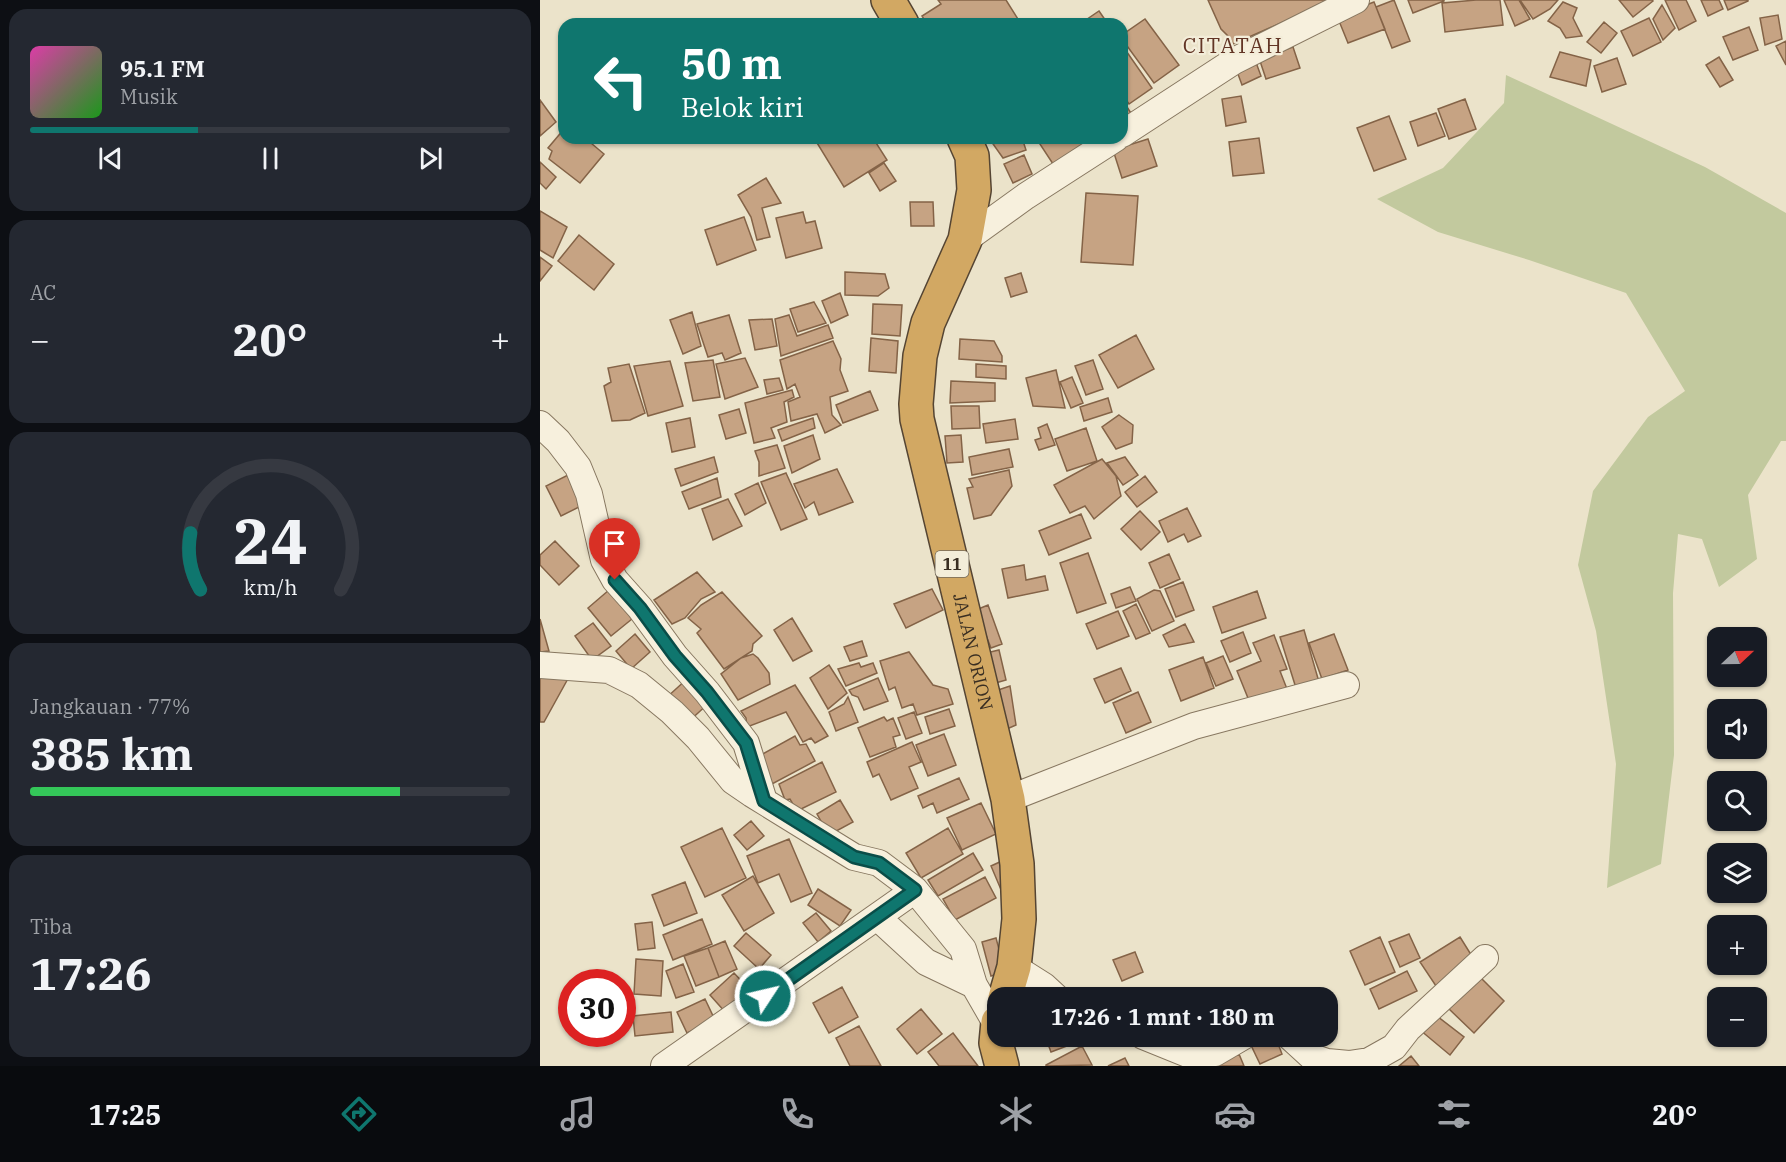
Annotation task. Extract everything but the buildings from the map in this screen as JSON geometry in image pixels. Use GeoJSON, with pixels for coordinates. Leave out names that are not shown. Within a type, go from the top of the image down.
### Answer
{"type":"FeatureCollection","features":[{"type":"Feature","properties":{"kind":"highway"},"geometry":{"type":"LineString","coordinates":[[888,0],[898,18]]}},
{"type":"Feature","properties":{"kind":"highway","name":"JALAN ORION"},"geometry":{"type":"LineString","coordinates":[[967,144],[972,156],[974,190],[965,240],[928,323],[920,356],[915,404],[1008,799],[1017,864],[1019,919],[1006,987]]}},
{"type":"Feature","properties":{"kind":"highway","name":"JALAN ORION"},"geometry":{"type":"LineString","coordinates":[[997,1047],[1002,1066]]}},
{"type":"Feature","properties":{"kind":"street"},"geometry":{"type":"LineString","coordinates":[[1128,130],[1234,61],[1356,0]]}},
{"type":"Feature","properties":{"kind":"street"},"geometry":{"type":"LineString","coordinates":[[965,240],[1026,196],[1107,144]]}},
{"type":"Feature","properties":{"kind":"street"},"geometry":{"type":"LineString","coordinates":[[540,424],[558,441],[578,467],[589,494],[604,560],[615,580],[640,608],[675,656],[707,692],[746,743],[764,801]]}},
{"type":"Feature","properties":{"kind":"street"},"geometry":{"type":"LineString","coordinates":[[540,665],[609,670],[639,685],[672,712],[698,738],[734,781],[854,857],[879,863],[915,890],[963,949],[974,985]]}},
{"type":"Feature","properties":{"kind":"street"},"geometry":{"type":"LineString","coordinates":[[1008,799],[1194,726],[1346,685]]}},
{"type":"Feature","properties":{"kind":"street"},"geometry":{"type":"LineString","coordinates":[[664,1066],[915,890]]}},
{"type":"Feature","properties":{"kind":"street"},"geometry":{"type":"LineString","coordinates":[[877,917],[926,962],[987,993]]}},
{"type":"Feature","properties":{"kind":"street"},"geometry":{"type":"LineString","coordinates":[[1301,1047],[1312,1057],[1327,1062],[1349,1064],[1369,1061],[1394,1047],[1408,1029],[1485,958]]}},
{"type":"Feature","properties":{"kind":"street"},"geometry":{"type":"LineString","coordinates":[[1170,1047],[1190,1055],[1215,1053],[1225,1047]]}},
{"type":"Feature","properties":{"kind":"green space"},"geometry":{"type":"Polygon","coordinates":[[[1506,75],[1705,167],[1786,213],[1786,441],[1781,441],[1748,495],[1757,559],[1719,587],[1702,539],[1678,534],[1673,593],[1674,755],[1661,864],[1607,888],[1616,764],[1596,631],[1578,565],[1593,491],[1648,417],[1685,391],[1626,293],[1438,232],[1377,199],[1443,168],[1504,103],[1506,75]]]}},
{"type":"Feature","properties":{"kind":"district","name":"CITATAH"},"geometry":{"type":"Point","coordinates":[1233,46]}},
{"type":"Feature","properties":{"kind":"route"},"geometry":{"type":"LineString","coordinates":[[615,580],[640,608],[675,656],[707,692],[746,743],[764,801],[854,857],[879,863],[915,890],[765,996]]}}]}
